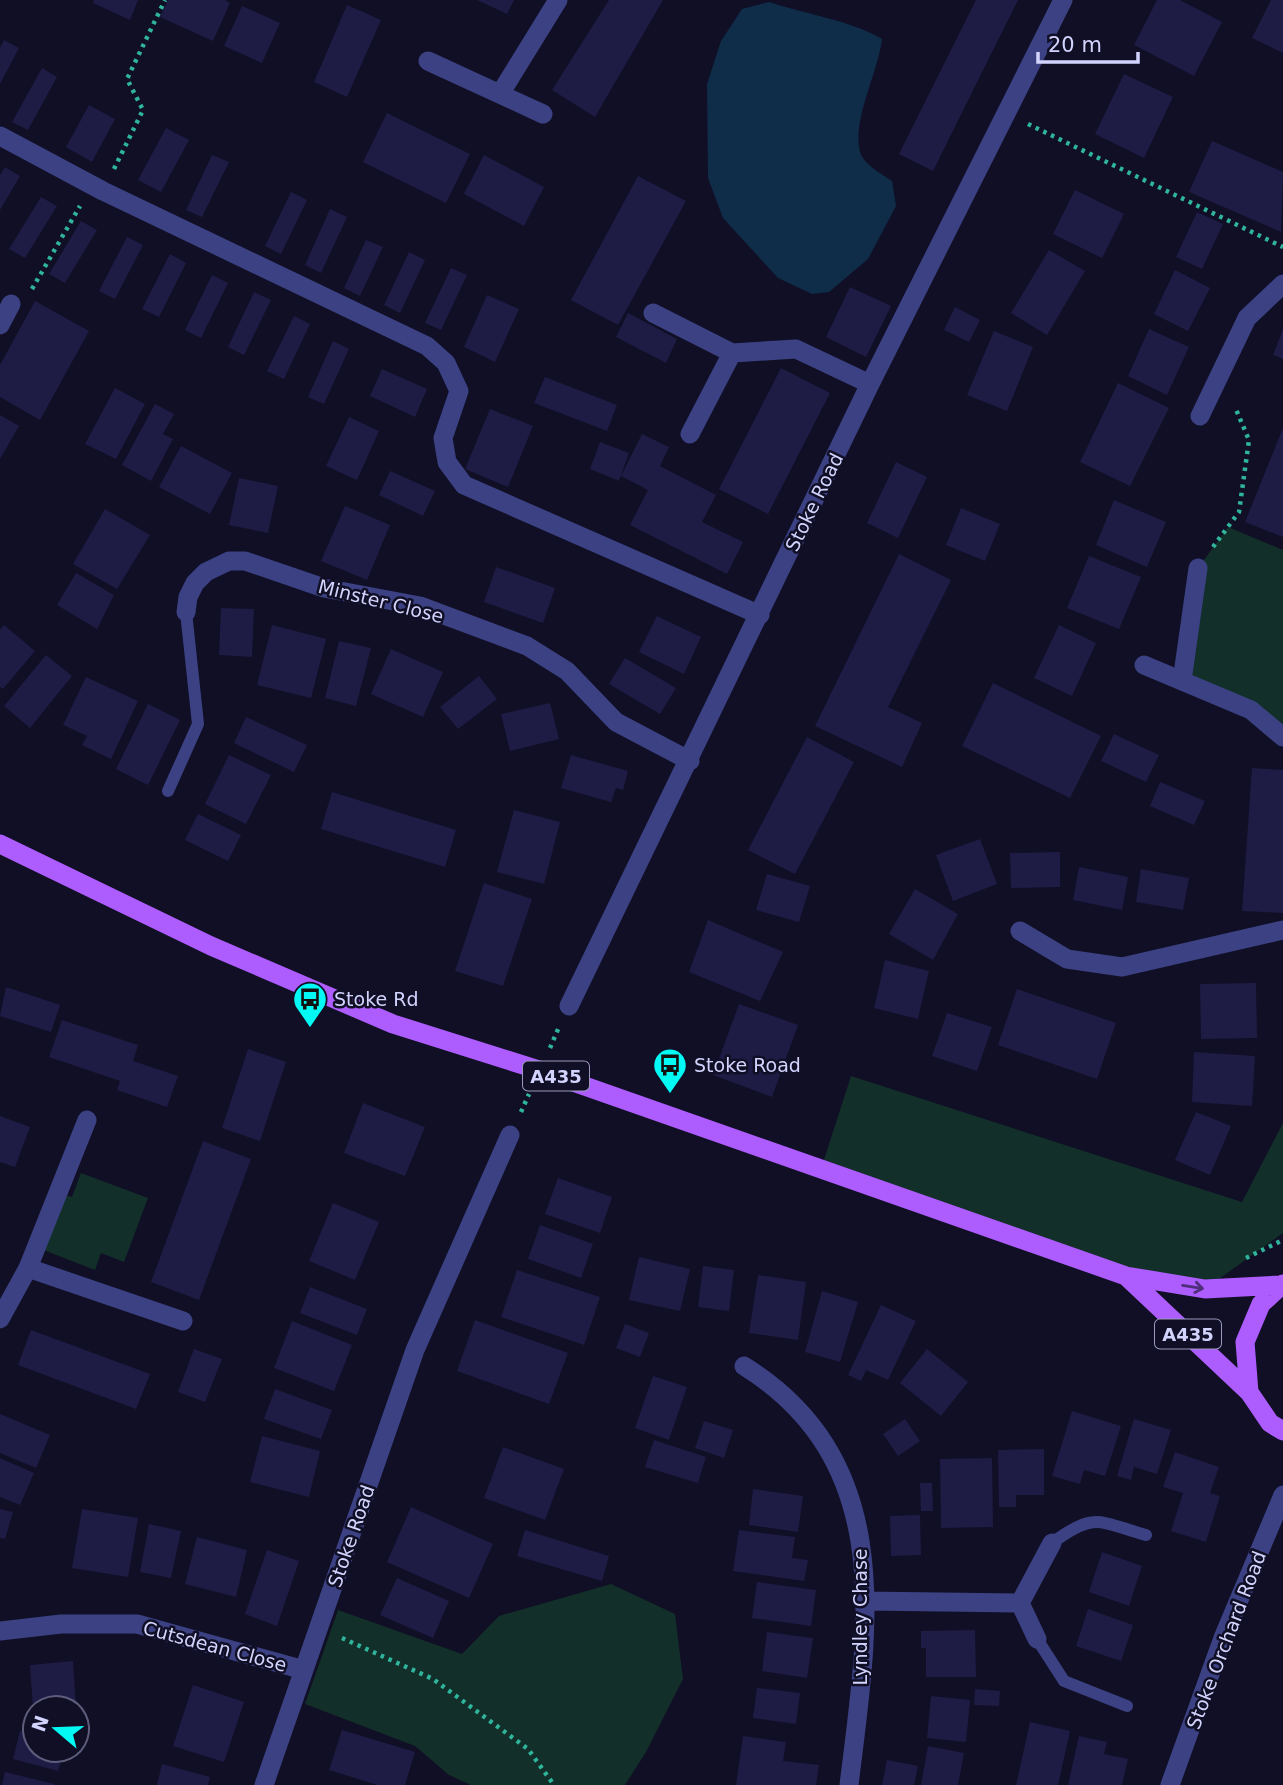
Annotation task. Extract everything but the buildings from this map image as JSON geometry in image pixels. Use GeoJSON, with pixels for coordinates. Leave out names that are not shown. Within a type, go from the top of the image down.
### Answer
{"type":"FeatureCollection","features":[{"type":"Feature","properties":{"kind":"main road","name":"A435"},"geometry":{"type":"LineString","coordinates":[[0,844],[211,946],[393,1024],[552,1075],[1126,1276],[1205,1289],[1282,1285]]}},
{"type":"Feature","properties":{"kind":"main road","name":"A435"},"geometry":{"type":"LineString","coordinates":[[1126,1276],[1250,1392]]}},
{"type":"Feature","properties":{"kind":"main road"},"geometry":{"type":"LineString","coordinates":[[1282,1285],[1261,1304],[1245,1342],[1250,1392],[1270,1423],[1283,1431]]}},
{"type":"Feature","properties":{"kind":"street"},"geometry":{"type":"LineString","coordinates":[[500,94],[558,0]]}},
{"type":"Feature","properties":{"kind":"street","name":"Stoke Road"},"geometry":{"type":"LineString","coordinates":[[569,1006],[690,761],[870,384],[1063,0]]}},
{"type":"Feature","properties":{"kind":"street"},"geometry":{"type":"LineString","coordinates":[[428,61],[544,114]]}},
{"type":"Feature","properties":{"kind":"street"},"geometry":{"type":"LineString","coordinates":[[0,136],[97,188],[438,353],[452,373],[459,391],[443,438],[447,462],[464,485],[760,615]]}},
{"type":"Feature","properties":{"kind":"street"},"geometry":{"type":"LineString","coordinates":[[1200,416],[1247,318],[1283,284]]}},
{"type":"Feature","properties":{"kind":"street"},"geometry":{"type":"LineString","coordinates":[[0,325],[11,304]]}},
{"type":"Feature","properties":{"kind":"street"},"geometry":{"type":"LineString","coordinates":[[653,313],[732,353],[796,349],[870,384]]}},
{"type":"Feature","properties":{"kind":"street"},"geometry":{"type":"LineString","coordinates":[[690,434],[732,353]]}},
{"type":"Feature","properties":{"kind":"street","name":"Minster Close"},"geometry":{"type":"LineString","coordinates":[[186,612],[188,597],[195,583],[206,572],[229,561],[245,561],[324,588],[420,606],[527,646],[567,671],[616,722],[690,761]]}},
{"type":"Feature","properties":{"kind":"street"},"geometry":{"type":"LineString","coordinates":[[1182,681],[1198,568]]}},
{"type":"Feature","properties":{"kind":"street"},"geometry":{"type":"LineString","coordinates":[[1144,665],[1251,710],[1283,737]]}},
{"type":"Feature","properties":{"kind":"street"},"geometry":{"type":"LineString","coordinates":[[1020,931],[1068,959],[1122,967],[1283,930]]}},
{"type":"Feature","properties":{"kind":"street"},"geometry":{"type":"LineString","coordinates":[[0,1319],[28,1268],[87,1120]]}},
{"type":"Feature","properties":{"kind":"street","name":"Stoke Road"},"geometry":{"type":"LineString","coordinates":[[264,1785],[415,1350],[510,1135]]}},
{"type":"Feature","properties":{"kind":"street"},"geometry":{"type":"LineString","coordinates":[[28,1268],[183,1321]]}},
{"type":"Feature","properties":{"kind":"street","name":"Lyndley Chase"},"geometry":{"type":"LineString","coordinates":[[744,1366],[793,1403],[831,1451],[854,1507],[860,1537],[864,1601],[861,1684],[849,1785]]}},
{"type":"Feature","properties":{"kind":"street","name":"Stoke Orchard Road"},"geometry":{"type":"LineString","coordinates":[[1170,1785],[1223,1638],[1283,1495]]}},
{"type":"Feature","properties":{"kind":"street"},"geometry":{"type":"LineString","coordinates":[[1020,1603],[1052,1543]]}},
{"type":"Feature","properties":{"kind":"street"},"geometry":{"type":"LineString","coordinates":[[864,1601],[1020,1603]]}},
{"type":"Feature","properties":{"kind":"street"},"geometry":{"type":"LineString","coordinates":[[1020,1603],[1037,1639]]}},
{"type":"Feature","properties":{"kind":"street","name":"Cutsdean Close"},"geometry":{"type":"LineString","coordinates":[[0,1631],[61,1624],[137,1624],[304,1670]]}},
{"type":"Feature","properties":{"kind":"lane"},"geometry":{"type":"LineString","coordinates":[[168,791],[198,724],[186,612]]}},
{"type":"Feature","properties":{"kind":"lane"},"geometry":{"type":"LineString","coordinates":[[1052,1543],[1072,1528],[1091,1520],[1146,1535]]}},
{"type":"Feature","properties":{"kind":"lane"},"geometry":{"type":"LineString","coordinates":[[1037,1639],[1064,1681],[1127,1706]]}},
{"type":"Feature","properties":{"kind":"path"},"geometry":{"type":"LineString","coordinates":[[11,304],[30,292],[143,110],[127,79],[164,0]]}},
{"type":"Feature","properties":{"kind":"path"},"geometry":{"type":"LineString","coordinates":[[1005,113],[1283,247]]}},
{"type":"Feature","properties":{"kind":"path"},"geometry":{"type":"LineString","coordinates":[[1198,568],[1239,512],[1249,440],[1221,374]]}},
{"type":"Feature","properties":{"kind":"path"},"geometry":{"type":"LineString","coordinates":[[538,1045],[562,1053]]}},
{"type":"Feature","properties":{"kind":"path"},"geometry":{"type":"LineString","coordinates":[[1241,1260],[1275,1247],[1283,1240]]}},
{"type":"Feature","properties":{"kind":"path"},"geometry":{"type":"LineString","coordinates":[[319,1627],[433,1679],[528,1749],[554,1785]]}},
{"type":"Feature","properties":{"kind":"green space"},"geometry":{"type":"Polygon","coordinates":[[[1228,527],[1283,550],[1283,737],[1182,681],[1198,568],[1228,527]]]}},
{"type":"Feature","properties":{"kind":"green space"},"geometry":{"type":"Polygon","coordinates":[[[851,1076],[1242,1202],[1283,1123],[1283,1233],[1205,1289],[1126,1276],[821,1169],[851,1076]]]}},
{"type":"Feature","properties":{"kind":"green space"},"geometry":{"type":"Polygon","coordinates":[[[81,1173],[148,1198],[124,1262],[101,1253],[95,1270],[41,1249],[61,1194],[72,1197],[81,1173]]]}},
{"type":"Feature","properties":{"kind":"green space"},"geometry":{"type":"Polygon","coordinates":[[[611,1584],[675,1614],[683,1679],[646,1752],[625,1785],[471,1785],[449,1775],[415,1746],[305,1704],[338,1610],[462,1654],[499,1616],[611,1584]]]}},
{"type":"Feature","properties":{"kind":"water"},"geometry":{"type":"Polygon","coordinates":[[[769,2],[842,22],[882,39],[862,111],[858,139],[865,161],[892,181],[896,206],[868,259],[829,292],[812,294],[778,278],[723,218],[708,178],[707,84],[721,41],[742,9],[769,2]]]}},
{"type":"Feature","properties":{"kind":"place","name":"Stoke Rd"},"geometry":{"type":"Point","coordinates":[310,1029]}},
{"type":"Feature","properties":{"kind":"place","name":"Stoke Road"},"geometry":{"type":"Point","coordinates":[670,1095]}}]}
